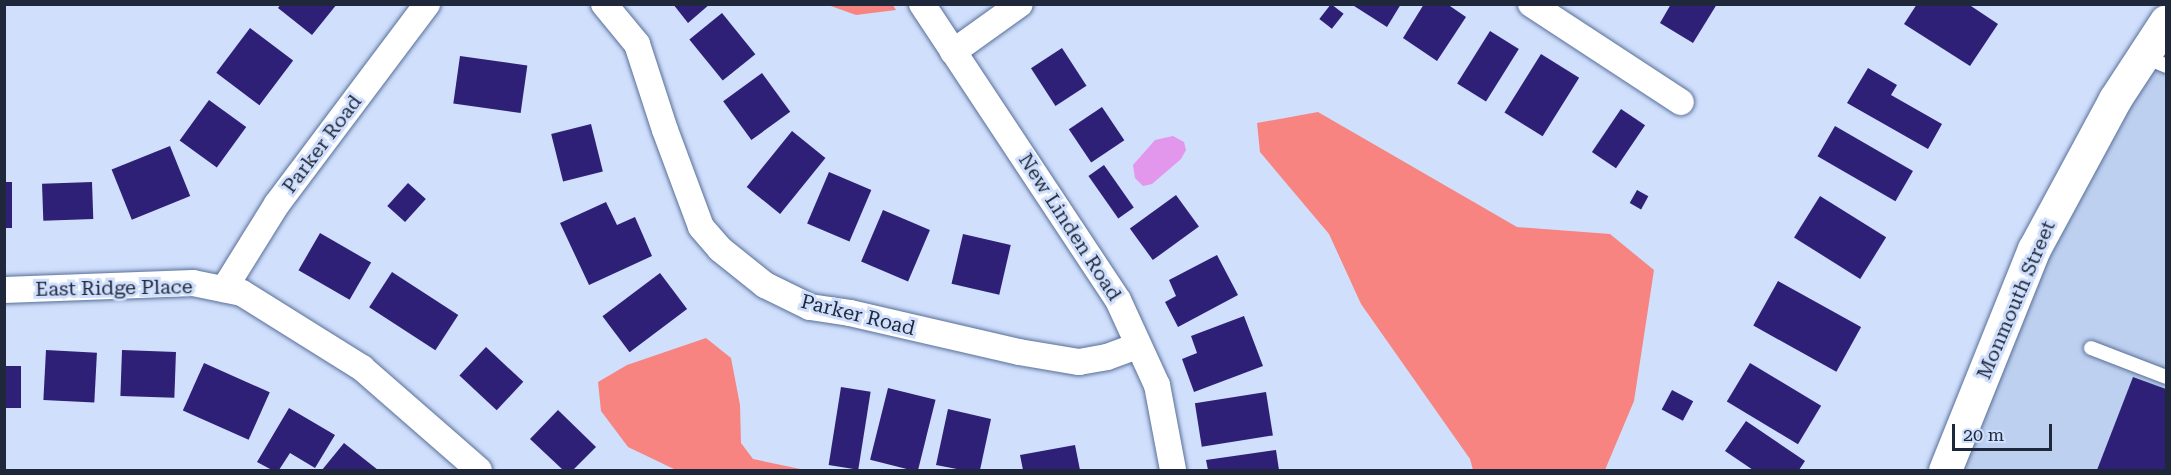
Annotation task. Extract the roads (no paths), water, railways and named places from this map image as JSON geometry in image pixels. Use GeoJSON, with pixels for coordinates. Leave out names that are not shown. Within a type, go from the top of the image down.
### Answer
{"type":"FeatureCollection","features":[{"type":"Feature","properties":{"kind":"main road","name":"Monmouth Street"},"geometry":{"type":"LineString","coordinates":[[1945,471],[2034,249],[2115,99],[2157,46]]}},
{"type":"Feature","properties":{"kind":"street","name":"Parker Road"},"geometry":{"type":"LineString","coordinates":[[224,289],[278,204],[427,4]]}},
{"type":"Feature","properties":{"kind":"street","name":"Parker Road"},"geometry":{"type":"LineString","coordinates":[[604,4],[637,44],[665,130],[701,227],[720,249],[765,285],[810,307],[850,313],[947,337],[1079,362],[1107,357],[1137,346]]}},
{"type":"Feature","properties":{"kind":"street","name":"New Linden Road"},"geometry":{"type":"LineString","coordinates":[[922,4],[1118,300],[1137,346],[1157,385],[1173,471]]}},
{"type":"Feature","properties":{"kind":"street"},"geometry":{"type":"LineString","coordinates":[[953,51],[1020,4]]}},
{"type":"Feature","properties":{"kind":"street"},"geometry":{"type":"LineString","coordinates":[[1531,4],[1681,102]]}},
{"type":"Feature","properties":{"kind":"street","name":"East Ridge Place"},"geometry":{"type":"LineString","coordinates":[[4,290],[193,283],[242,293],[258,300],[297,329],[362,368],[479,471]]}},
{"type":"Feature","properties":{"kind":"lane"},"geometry":{"type":"LineString","coordinates":[[2091,348],[2166,377]]}}]}
